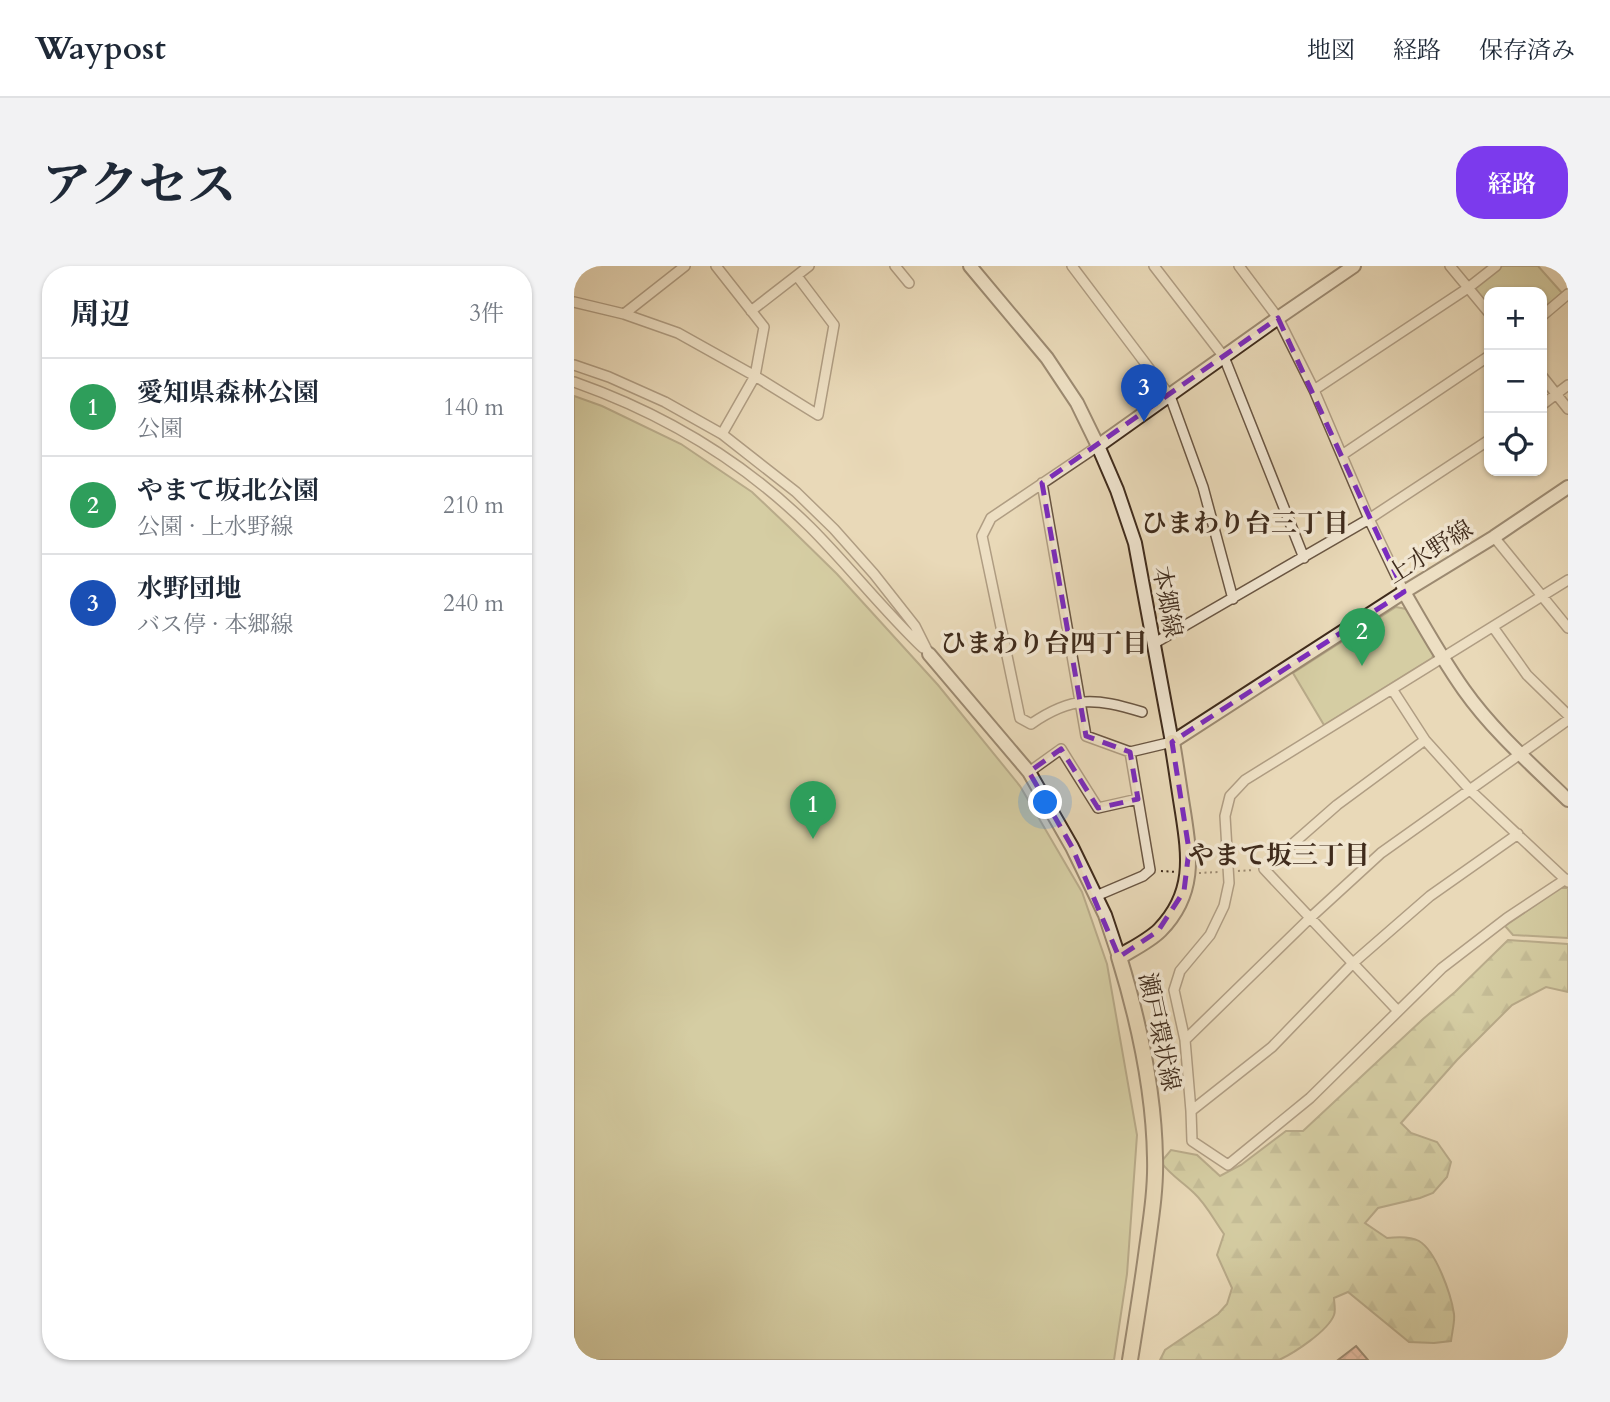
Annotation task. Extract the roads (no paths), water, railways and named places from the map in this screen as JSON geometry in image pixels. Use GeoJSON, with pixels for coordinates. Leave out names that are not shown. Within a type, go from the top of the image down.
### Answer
{"type":"FeatureCollection","features":[{"type":"Feature","properties":{"kind":"main road","name":"瀬戸環状線"},"geometry":{"type":"LineString","coordinates":[[1130,1360],[1152,1211],[1155,1158],[1147,1075],[1130,994],[1119,957],[1158,931],[1175,911],[1184,891],[1189,850],[1172,741]]}},
{"type":"Feature","properties":{"kind":"street"},"geometry":{"type":"LineString","coordinates":[[624,314],[685,266]]}},
{"type":"Feature","properties":{"kind":"street"},"geometry":{"type":"LineString","coordinates":[[716,266],[764,327],[755,376],[722,434]]}},
{"type":"Feature","properties":{"kind":"street"},"geometry":{"type":"LineString","coordinates":[[751,311],[809,266]]}},
{"type":"Feature","properties":{"kind":"street"},"geometry":{"type":"LineString","coordinates":[[895,266],[909,283]]}},
{"type":"Feature","properties":{"kind":"street"},"geometry":{"type":"LineString","coordinates":[[1072,266],[1170,396],[1203,487],[1233,598]]}},
{"type":"Feature","properties":{"kind":"street"},"geometry":{"type":"LineString","coordinates":[[1154,266],[1224,357],[1304,558]]}},
{"type":"Feature","properties":{"kind":"street"},"geometry":{"type":"LineString","coordinates":[[1238,266],[1278,318],[1314,390],[1369,519],[1404,592],[1442,657],[1491,723],[1568,800]]}},
{"type":"Feature","properties":{"kind":"street"},"geometry":{"type":"LineString","coordinates":[[1142,712],[1110,703],[1080,701],[1049,712],[1031,724],[1020,718],[982,536],[991,518],[1170,396],[1278,318],[1337,271],[1354,266]]}},
{"type":"Feature","properties":{"kind":"street"},"geometry":{"type":"LineString","coordinates":[[1450,266],[1484,307]]}},
{"type":"Feature","properties":{"kind":"street"},"geometry":{"type":"LineString","coordinates":[[1314,390],[1468,288],[1496,266]]}},
{"type":"Feature","properties":{"kind":"street","name":"本郷線"},"geometry":{"type":"LineString","coordinates":[[973,267],[1047,358],[1077,403],[1117,490],[1135,543],[1172,741]]}},
{"type":"Feature","properties":{"kind":"street"},"geometry":{"type":"LineString","coordinates":[[574,302],[624,314],[678,333],[818,415],[834,325],[797,276]]}},
{"type":"Feature","properties":{"kind":"street"},"geometry":{"type":"LineString","coordinates":[[1547,312],[1568,294]]}},
{"type":"Feature","properties":{"kind":"street"},"geometry":{"type":"LineString","coordinates":[[1342,455],[1484,359]]}},
{"type":"Feature","properties":{"kind":"street"},"geometry":{"type":"LineString","coordinates":[[574,365],[665,402],[722,434],[796,492],[834,529],[874,575],[915,626],[929,654]]}},
{"type":"Feature","properties":{"kind":"street"},"geometry":{"type":"LineString","coordinates":[[574,382],[606,393],[669,422],[735,464],[810,527],[929,654],[1029,772],[1072,847],[1105,915],[1119,957]]}},
{"type":"Feature","properties":{"kind":"street"},"geometry":{"type":"LineString","coordinates":[[1547,382],[1568,409]]}},
{"type":"Feature","properties":{"kind":"street"},"geometry":{"type":"LineString","coordinates":[[1547,402],[1568,385]]}},
{"type":"Feature","properties":{"kind":"street"},"geometry":{"type":"LineString","coordinates":[[1153,644],[1369,519],[1484,443]]}},
{"type":"Feature","properties":{"kind":"street"},"geometry":{"type":"LineString","coordinates":[[1042,483],[1086,736],[1130,752],[1172,741]]}},
{"type":"Feature","properties":{"kind":"street","name":"上水野線"},"geometry":{"type":"LineString","coordinates":[[1172,741],[1494,537],[1568,487]]}},
{"type":"Feature","properties":{"kind":"street"},"geometry":{"type":"LineString","coordinates":[[1494,537],[1568,628]]}},
{"type":"Feature","properties":{"kind":"street"},"geometry":{"type":"LineString","coordinates":[[1392,689],[1425,740],[1470,790],[1567,881],[1507,918],[1453,960],[1310,1098],[1228,1165],[1192,1141],[1185,1040],[1174,990],[1180,971],[1210,935],[1224,906],[1229,883],[1225,816],[1230,796],[1245,780],[1568,580]]}},
{"type":"Feature","properties":{"kind":"street"},"geometry":{"type":"LineString","coordinates":[[1493,628],[1527,675],[1568,715]]}},
{"type":"Feature","properties":{"kind":"street"},"geometry":{"type":"LineString","coordinates":[[1185,1040],[1381,853],[1568,720]]}},
{"type":"Feature","properties":{"kind":"street"},"geometry":{"type":"LineString","coordinates":[[1398,1011],[1264,869],[1337,805],[1425,740]]}},
{"type":"Feature","properties":{"kind":"street"},"geometry":{"type":"LineString","coordinates":[[1029,772],[1061,749],[1098,808],[1138,799]]}},
{"type":"Feature","properties":{"kind":"street"},"geometry":{"type":"LineString","coordinates":[[1096,897],[1143,876],[1150,870],[1130,752]]}},
{"type":"Feature","properties":{"kind":"street"},"geometry":{"type":"LineString","coordinates":[[1191,1111],[1272,1047],[1353,963],[1430,896],[1518,834]]}},
{"type":"Feature","properties":{"kind":"place","name":"水野団地"},"geometry":{"type":"Point","coordinates":[1144,422]}},
{"type":"Feature","properties":{"kind":"place","name":"やまて坂北公園"},"geometry":{"type":"Point","coordinates":[1362,666]}},
{"type":"Feature","properties":{"kind":"place","name":"愛知県森林公園"},"geometry":{"type":"Point","coordinates":[813,839]}},
{"type":"Feature","properties":{"kind":"district","name":"ひまわり台三丁目"},"geometry":{"type":"Point","coordinates":[1245,523]}},
{"type":"Feature","properties":{"kind":"district","name":"ひまわり台四丁目"},"geometry":{"type":"Point","coordinates":[1044,643]}},
{"type":"Feature","properties":{"kind":"district","name":"やまて坂三丁目"},"geometry":{"type":"Point","coordinates":[1279,855]}}]}
